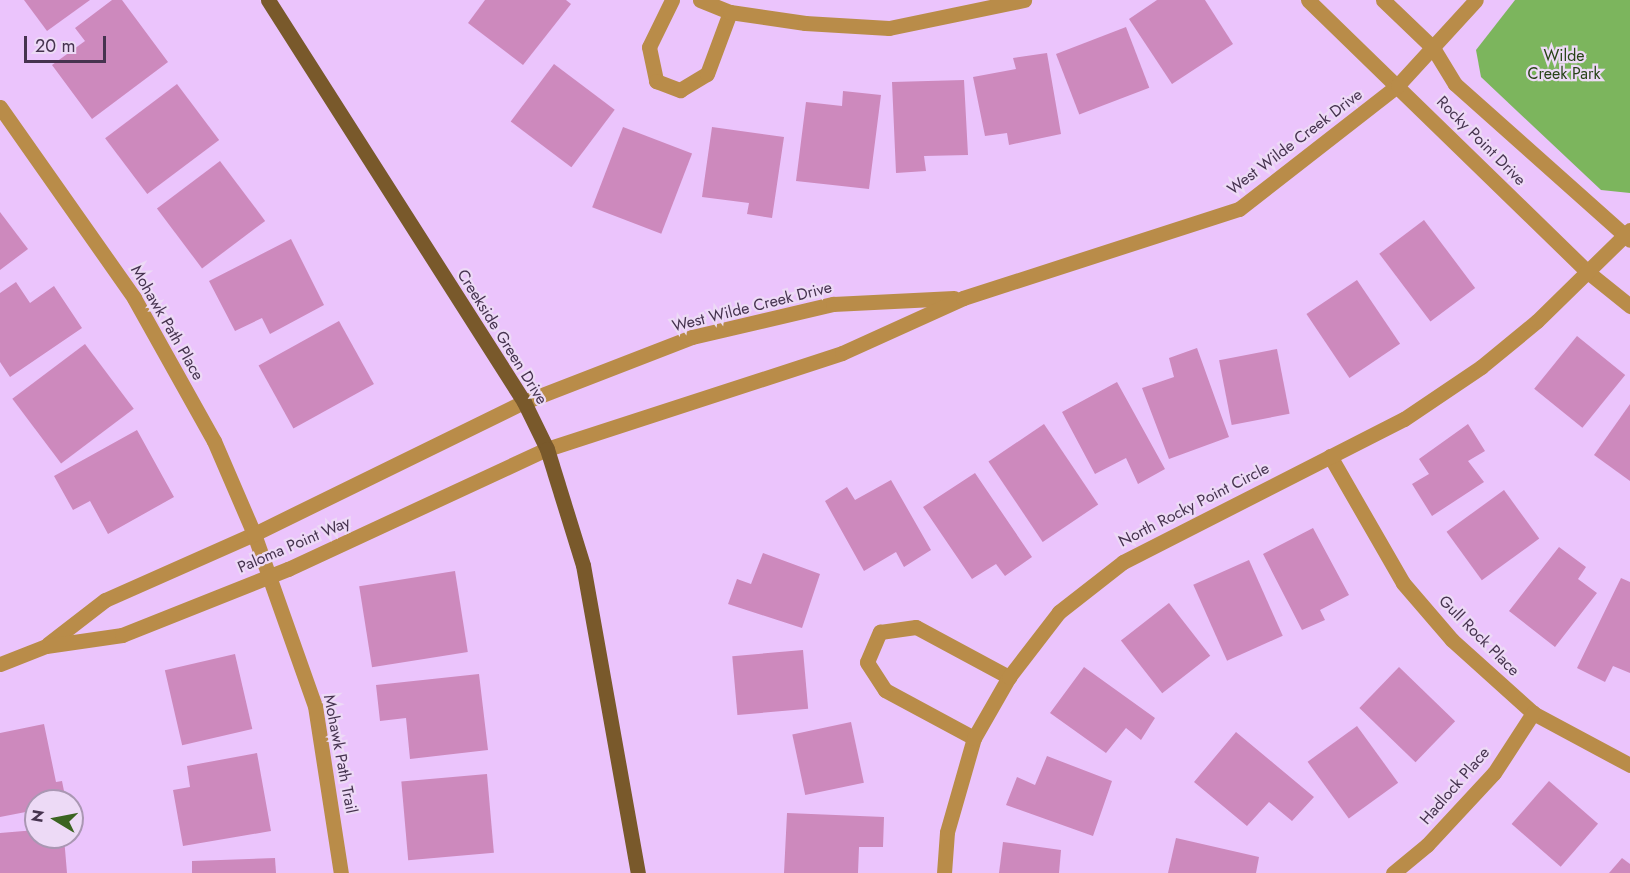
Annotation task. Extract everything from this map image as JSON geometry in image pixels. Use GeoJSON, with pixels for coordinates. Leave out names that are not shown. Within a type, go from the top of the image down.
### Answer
{"type":"FeatureCollection","features":[{"type":"Feature","properties":{"kind":"main road","name":"Creekside Green Drive"},"geometry":{"type":"LineString","coordinates":[[268,0],[525,402],[547,449],[583,565],[638,873]]}},
{"type":"Feature","properties":{"kind":"street"},"geometry":{"type":"LineString","coordinates":[[672,0],[649,47],[656,81],[680,90],[706,74],[730,12]]}},
{"type":"Feature","properties":{"kind":"street"},"geometry":{"type":"LineString","coordinates":[[700,0],[730,12],[804,23],[889,28],[1024,0]]}},
{"type":"Feature","properties":{"kind":"street","name":"Rocky Point Drive"},"geometry":{"type":"LineString","coordinates":[[1308,0],[1589,273],[1630,306]]}},
{"type":"Feature","properties":{"kind":"street","name":"Rocky Point Drive"},"geometry":{"type":"LineString","coordinates":[[1383,0],[1433,48],[1455,84],[1629,235]]}},
{"type":"Feature","properties":{"kind":"street","name":"West Wilde Creek Drive"},"geometry":{"type":"LineString","coordinates":[[547,449],[842,353],[963,298],[1239,209],[1398,85],[1476,0]]}},
{"type":"Feature","properties":{"kind":"street","name":"Mohawk Path Place"},"geometry":{"type":"LineString","coordinates":[[0,107],[134,298],[214,441],[254,534],[267,578]]}},
{"type":"Feature","properties":{"kind":"street","name":"North Rocky Point Circle"},"geometry":{"type":"LineString","coordinates":[[944,873],[947,832],[974,738],[1009,677],[1059,612],[1123,562],[1404,419],[1481,367],[1629,235]]}},
{"type":"Feature","properties":{"kind":"street","name":"West Wilde Creek Drive"},"geometry":{"type":"LineString","coordinates":[[525,402],[692,337],[822,306],[963,298]]}},
{"type":"Feature","properties":{"kind":"street","name":"Paloma Point Way"},"geometry":{"type":"LineString","coordinates":[[46,646],[105,600],[254,534],[525,402]]}},
{"type":"Feature","properties":{"kind":"street","name":"Paloma Point Way"},"geometry":{"type":"LineString","coordinates":[[0,664],[46,646],[122,635],[267,578],[547,449]]}},
{"type":"Feature","properties":{"kind":"street","name":"Gull Rock Place"},"geometry":{"type":"LineString","coordinates":[[1330,456],[1403,583],[1452,640],[1533,713],[1630,765]]}},
{"type":"Feature","properties":{"kind":"street","name":"Mohawk Path Trail"},"geometry":{"type":"LineString","coordinates":[[267,578],[315,706],[341,873]]}},
{"type":"Feature","properties":{"kind":"street"},"geometry":{"type":"LineString","coordinates":[[974,738],[885,690],[867,662],[880,632],[916,627],[1009,677]]}},
{"type":"Feature","properties":{"kind":"street","name":"Hadlock Place"},"geometry":{"type":"LineString","coordinates":[[1393,873],[1427,845],[1494,773],[1533,713]]}},
{"type":"Feature","properties":{"kind":"green space","name":"Wilde Creek Park"},"geometry":{"type":"Polygon","coordinates":[[[1515,0],[1630,0],[1630,193],[1601,190],[1481,77],[1476,50],[1515,0]]]}},
{"type":"Feature","properties":{"kind":"building"},"geometry":{"type":"Polygon","coordinates":[[[24,0],[90,0],[47,31],[24,0]]]}},
{"type":"Feature","properties":{"kind":"building"},"geometry":{"type":"Polygon","coordinates":[[[112,0],[122,0],[168,62],[92,119],[52,65],[85,41],[75,28],[112,0]]]}},
{"type":"Feature","properties":{"kind":"building"},"geometry":{"type":"Polygon","coordinates":[[[485,0],[566,0],[571,4],[523,65],[468,23],[485,0]]]}},
{"type":"Feature","properties":{"kind":"building"},"geometry":{"type":"Polygon","coordinates":[[[1157,0],[1205,0],[1233,44],[1172,84],[1129,19],[1157,0]]]}},
{"type":"Feature","properties":{"kind":"building"},"geometry":{"type":"Polygon","coordinates":[[[1126,27],[1149,88],[1079,115],[1056,54],[1126,27]]]}},
{"type":"Feature","properties":{"kind":"building"},"geometry":{"type":"Polygon","coordinates":[[[1047,53],[1061,134],[1009,145],[1007,133],[985,136],[973,77],[1016,69],[1013,58],[1047,53]]]}},
{"type":"Feature","properties":{"kind":"building"},"geometry":{"type":"Polygon","coordinates":[[[554,64],[615,110],[571,167],[511,122],[554,64]]]}},
{"type":"Feature","properties":{"kind":"building"},"geometry":{"type":"Polygon","coordinates":[[[964,80],[968,155],[924,156],[926,171],[896,173],[892,82],[964,80]]]}},
{"type":"Feature","properties":{"kind":"building"},"geometry":{"type":"Polygon","coordinates":[[[177,84],[219,140],[147,194],[105,138],[177,84]]]}},
{"type":"Feature","properties":{"kind":"building"},"geometry":{"type":"Polygon","coordinates":[[[843,91],[881,95],[869,189],[796,181],[806,102],[842,106],[843,91]]]}},
{"type":"Feature","properties":{"kind":"building"},"geometry":{"type":"Polygon","coordinates":[[[623,127],[692,154],[661,234],[592,207],[623,127]]]}},
{"type":"Feature","properties":{"kind":"building"},"geometry":{"type":"Polygon","coordinates":[[[712,127],[784,137],[772,218],[747,214],[749,203],[702,197],[712,127]]]}},
{"type":"Feature","properties":{"kind":"building"},"geometry":{"type":"Polygon","coordinates":[[[220,161],[265,221],[202,268],[157,209],[220,161]]]}},
{"type":"Feature","properties":{"kind":"building"},"geometry":{"type":"Polygon","coordinates":[[[0,212],[28,249],[0,270],[0,212]]]}},
{"type":"Feature","properties":{"kind":"building"},"geometry":{"type":"Polygon","coordinates":[[[1424,220],[1475,288],[1430,322],[1379,254],[1424,220]]]}},
{"type":"Feature","properties":{"kind":"building"},"geometry":{"type":"Polygon","coordinates":[[[291,239],[324,305],[270,334],[262,318],[235,331],[209,281],[291,239]]]}},
{"type":"Feature","properties":{"kind":"building"},"geometry":{"type":"Polygon","coordinates":[[[1357,280],[1400,344],[1349,378],[1306,314],[1357,280]]]}},
{"type":"Feature","properties":{"kind":"building"},"geometry":{"type":"Polygon","coordinates":[[[16,282],[30,303],[54,286],[82,328],[10,377],[0,362],[0,293],[16,282]]]}},
{"type":"Feature","properties":{"kind":"building"},"geometry":{"type":"Polygon","coordinates":[[[339,321],[374,384],[293,429],[259,366],[339,321]]]}},
{"type":"Feature","properties":{"kind":"building"},"geometry":{"type":"Polygon","coordinates":[[[1577,336],[1625,375],[1582,428],[1534,389],[1577,336]]]}},
{"type":"Feature","properties":{"kind":"building"},"geometry":{"type":"Polygon","coordinates":[[[85,344],[134,409],[61,463],[12,399],[85,344]]]}},
{"type":"Feature","properties":{"kind":"building"},"geometry":{"type":"Polygon","coordinates":[[[1197,348],[1229,437],[1169,459],[1142,388],[1174,377],[1169,358],[1197,348]]]}},
{"type":"Feature","properties":{"kind":"building"},"geometry":{"type":"Polygon","coordinates":[[[1277,349],[1290,414],[1232,425],[1219,360],[1277,349]]]}},
{"type":"Feature","properties":{"kind":"building"},"geometry":{"type":"Polygon","coordinates":[[[1117,382],[1165,469],[1138,484],[1126,458],[1095,474],[1062,412],[1117,382]]]}},
{"type":"Feature","properties":{"kind":"building"},"geometry":{"type":"Polygon","coordinates":[[[1630,404],[1630,481],[1594,455],[1630,404]]]}},
{"type":"Feature","properties":{"kind":"building"},"geometry":{"type":"Polygon","coordinates":[[[1044,424],[1098,504],[1043,542],[988,461],[1044,424]]]}},
{"type":"Feature","properties":{"kind":"building"},"geometry":{"type":"Polygon","coordinates":[[[1468,424],[1485,451],[1468,461],[1484,482],[1432,516],[1412,484],[1429,474],[1419,459],[1468,424]]]}},
{"type":"Feature","properties":{"kind":"building"},"geometry":{"type":"Polygon","coordinates":[[[137,430],[174,497],[108,534],[90,501],[73,510],[54,476],[137,430]]]}},
{"type":"Feature","properties":{"kind":"building"},"geometry":{"type":"Polygon","coordinates":[[[975,473],[1032,557],[1005,576],[996,564],[972,579],[923,507],[975,473]]]}},
{"type":"Feature","properties":{"kind":"building"},"geometry":{"type":"Polygon","coordinates":[[[891,480],[931,550],[904,567],[896,552],[864,571],[825,501],[847,487],[855,500],[891,480]]]}},
{"type":"Feature","properties":{"kind":"building"},"geometry":{"type":"Polygon","coordinates":[[[1504,490],[1539,539],[1482,580],[1447,532],[1504,490]]]}},
{"type":"Feature","properties":{"kind":"building"},"geometry":{"type":"Polygon","coordinates":[[[1313,528],[1349,595],[1320,610],[1325,620],[1302,630],[1263,554],[1313,528]]]}},
{"type":"Feature","properties":{"kind":"building"},"geometry":{"type":"Polygon","coordinates":[[[1559,547],[1586,567],[1578,579],[1597,593],[1555,647],[1509,611],[1559,547]]]}},
{"type":"Feature","properties":{"kind":"building"},"geometry":{"type":"Polygon","coordinates":[[[763,553],[820,574],[802,628],[728,604],[737,579],[751,584],[763,553]]]}},
{"type":"Feature","properties":{"kind":"building"},"geometry":{"type":"Polygon","coordinates":[[[1249,560],[1283,636],[1227,661],[1193,585],[1249,560]]]}},
{"type":"Feature","properties":{"kind":"building"},"geometry":{"type":"Polygon","coordinates":[[[455,571],[468,652],[372,667],[359,586],[455,571]]]}},
{"type":"Feature","properties":{"kind":"building"},"geometry":{"type":"Polygon","coordinates":[[[1621,578],[1630,582],[1630,673],[1613,666],[1605,682],[1577,668],[1621,578]]]}},
{"type":"Feature","properties":{"kind":"building"},"geometry":{"type":"Polygon","coordinates":[[[1169,603],[1210,656],[1162,693],[1121,641],[1169,603]]]}},
{"type":"Feature","properties":{"kind":"building"},"geometry":{"type":"Polygon","coordinates":[[[803,650],[808,709],[737,715],[732,656],[803,650]]]}},
{"type":"Feature","properties":{"kind":"building"},"geometry":{"type":"Polygon","coordinates":[[[235,654],[252,729],[182,745],[165,670],[235,654]]]}},
{"type":"Feature","properties":{"kind":"building"},"geometry":{"type":"Polygon","coordinates":[[[1084,667],[1155,718],[1141,740],[1126,728],[1106,753],[1050,713],[1084,667]]]}},
{"type":"Feature","properties":{"kind":"building"},"geometry":{"type":"Polygon","coordinates":[[[1399,667],[1455,721],[1416,762],[1359,708],[1399,667]]]}},
{"type":"Feature","properties":{"kind":"building"},"geometry":{"type":"Polygon","coordinates":[[[479,674],[488,750],[410,759],[406,718],[380,721],[376,685],[479,674]]]}},
{"type":"Feature","properties":{"kind":"building"},"geometry":{"type":"Polygon","coordinates":[[[851,722],[864,783],[805,795],[792,734],[851,722]]]}},
{"type":"Feature","properties":{"kind":"building"},"geometry":{"type":"Polygon","coordinates":[[[44,724],[56,782],[62,781],[64,789],[24,789],[24,812],[0,817],[0,733],[44,724]]]}},
{"type":"Feature","properties":{"kind":"building"},"geometry":{"type":"Polygon","coordinates":[[[1357,726],[1398,783],[1349,818],[1308,762],[1357,726]]]}},
{"type":"Feature","properties":{"kind":"building"},"geometry":{"type":"Polygon","coordinates":[[[1236,732],[1314,797],[1292,821],[1269,802],[1247,826],[1194,782],[1236,732]]]}},
{"type":"Feature","properties":{"kind":"building"},"geometry":{"type":"Polygon","coordinates":[[[257,753],[271,831],[183,846],[173,790],[190,787],[187,766],[257,753]]]}},
{"type":"Feature","properties":{"kind":"building"},"geometry":{"type":"Polygon","coordinates":[[[1047,756],[1112,781],[1093,836],[1006,805],[1017,777],[1035,785],[1047,756]]]}},
{"type":"Feature","properties":{"kind":"building"},"geometry":{"type":"Polygon","coordinates":[[[487,774],[494,853],[408,860],[401,781],[487,774]]]}},
{"type":"Feature","properties":{"kind":"building"},"geometry":{"type":"Polygon","coordinates":[[[1549,781],[1598,824],[1561,867],[1512,824],[1549,781]]]}},
{"type":"Feature","properties":{"kind":"building"},"geometry":{"type":"Polygon","coordinates":[[[787,813],[884,817],[883,847],[859,847],[858,873],[784,873],[787,813]]]}},
{"type":"Feature","properties":{"kind":"building"},"geometry":{"type":"Polygon","coordinates":[[[24,831],[24,849],[65,849],[67,873],[0,873],[0,833],[24,831]]]}},
{"type":"Feature","properties":{"kind":"building"},"geometry":{"type":"Polygon","coordinates":[[[1176,838],[1259,857],[1256,873],[1168,873],[1176,838]]]}},
{"type":"Feature","properties":{"kind":"building"},"geometry":{"type":"Polygon","coordinates":[[[1003,842],[1061,850],[1059,873],[999,873],[1003,842]]]}},
{"type":"Feature","properties":{"kind":"building"},"geometry":{"type":"Polygon","coordinates":[[[275,858],[276,873],[192,873],[192,861],[275,858]]]}},
{"type":"Feature","properties":{"kind":"building"},"geometry":{"type":"Polygon","coordinates":[[[1622,858],[1630,864],[1630,873],[1609,873],[1622,858]]]}}]}
